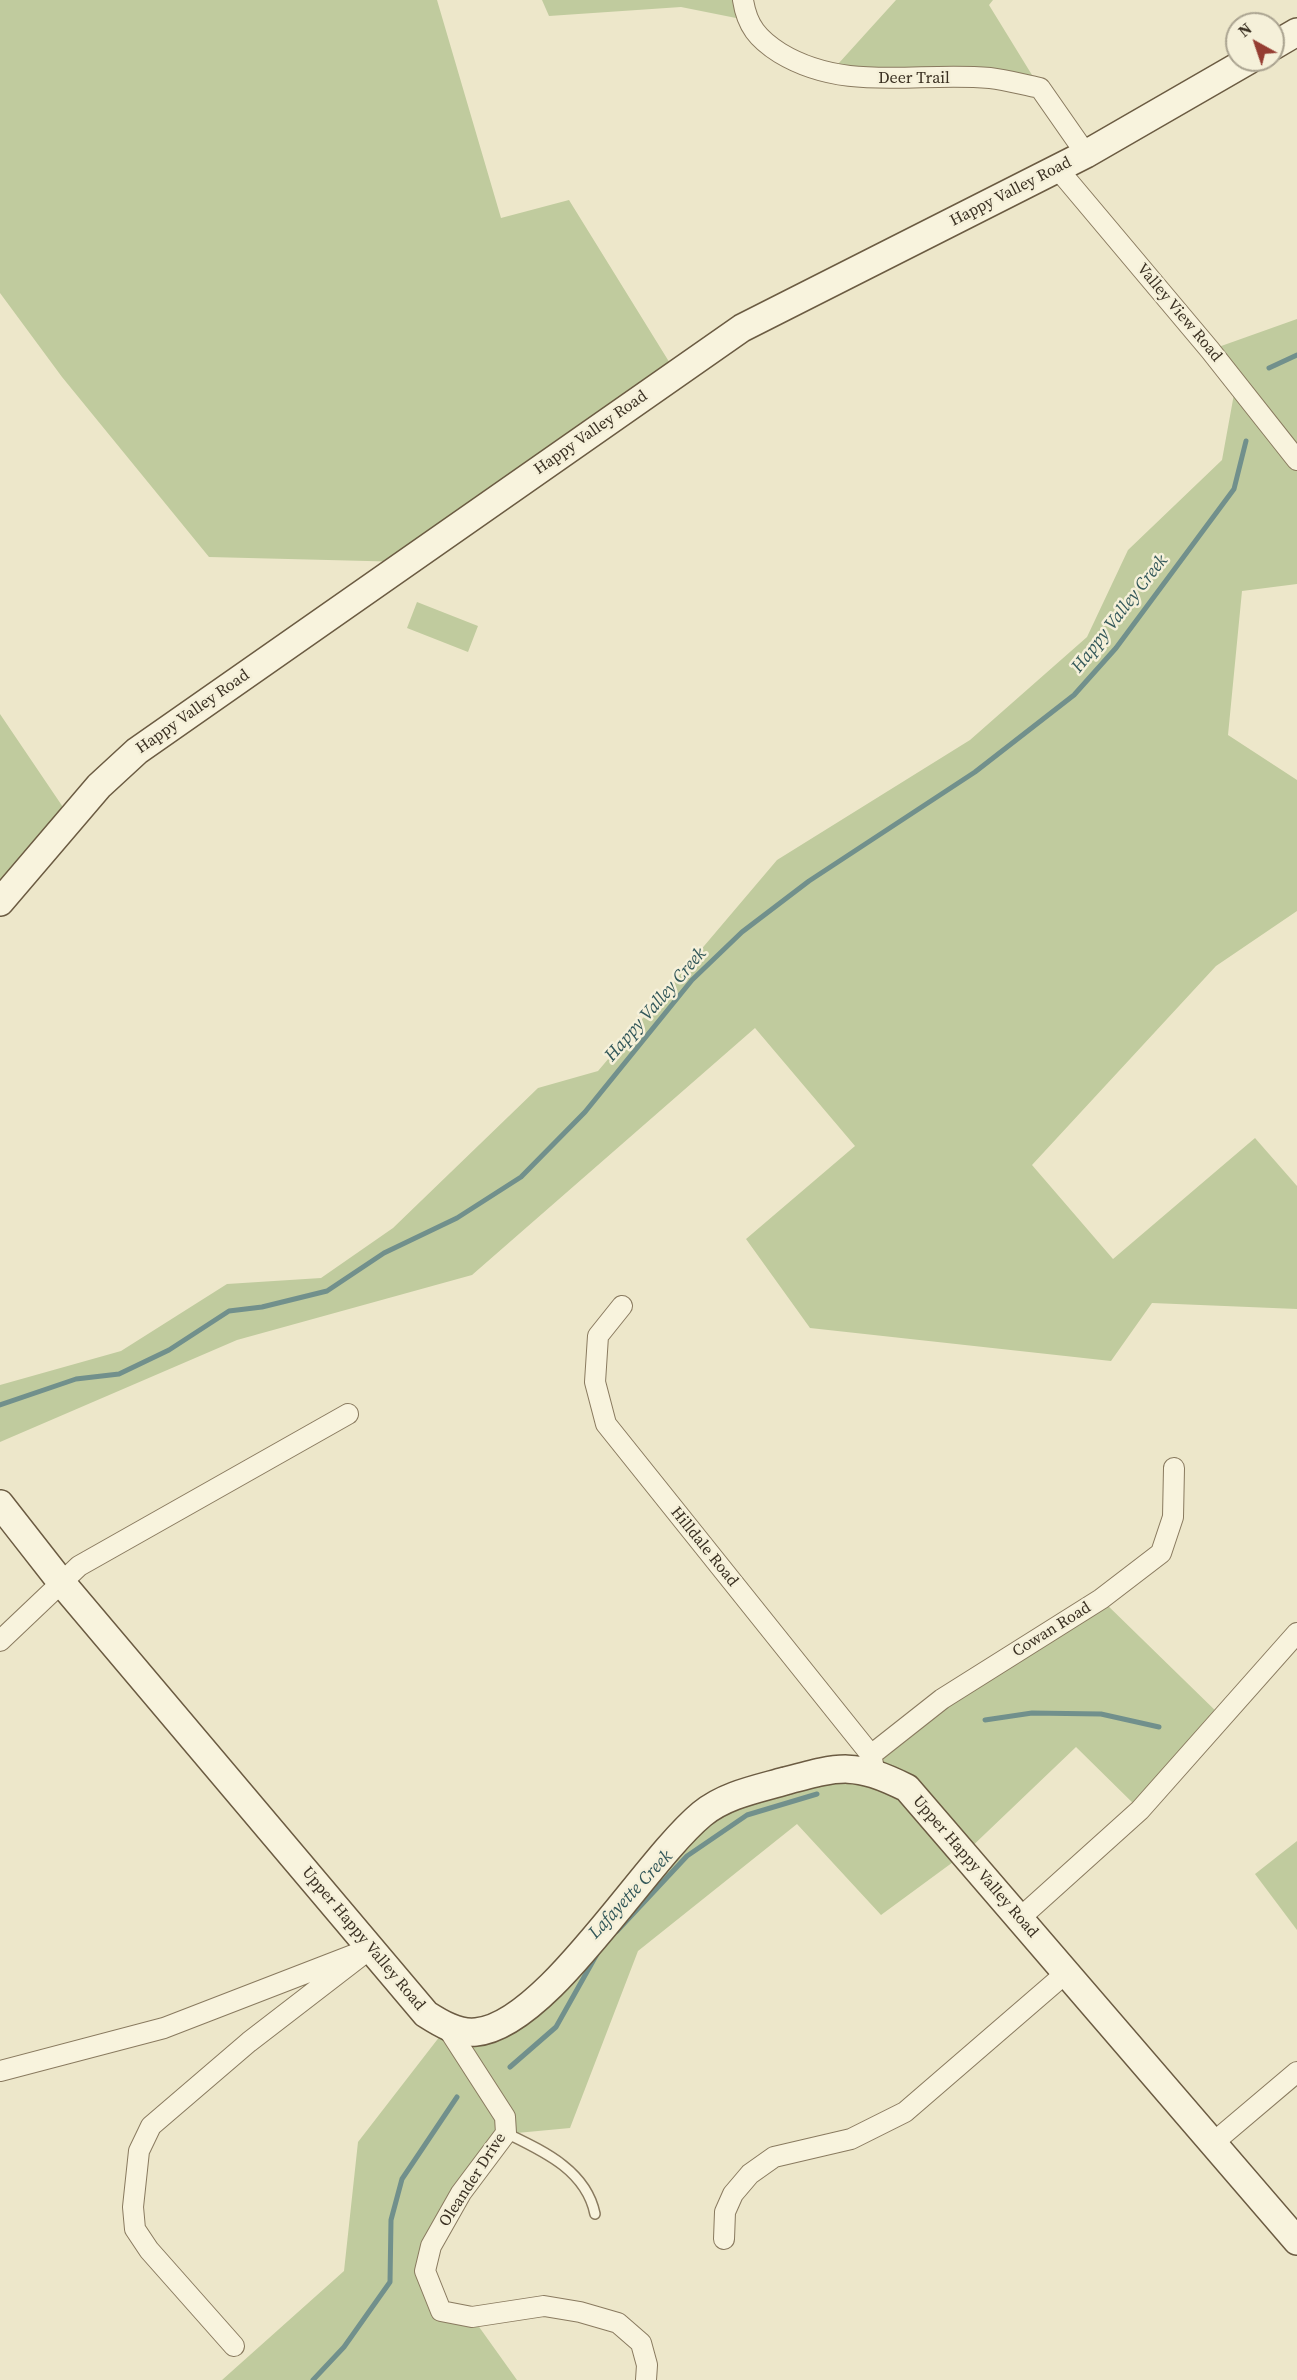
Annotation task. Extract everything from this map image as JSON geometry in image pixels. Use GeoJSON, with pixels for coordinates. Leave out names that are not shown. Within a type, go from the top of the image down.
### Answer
{"type":"FeatureCollection","features":[{"type":"Feature","properties":{"kind":"street","name":"Deer Trail"},"geometry":{"type":"LineString","coordinates":[[743,0],[746,20],[766,44],[794,61],[829,74],[863,79],[990,78],[1040,88],[1086,154]]}},
{"type":"Feature","properties":{"kind":"street","name":"Happy Valley Road"},"geometry":{"type":"LineString","coordinates":[[0,902],[99,786],[137,751],[713,347],[742,328],[1086,154],[1228,72]]}},
{"type":"Feature","properties":{"kind":"street","name":"Valley View Road"},"geometry":{"type":"LineString","coordinates":[[1057,168],[1210,350],[1297,460]]}},
{"type":"Feature","properties":{"kind":"street","name":"Hilldale Road"},"geometry":{"type":"LineString","coordinates":[[622,1306],[598,1336],[595,1382],[606,1424],[873,1764]]}},
{"type":"Feature","properties":{"kind":"street"},"geometry":{"type":"LineString","coordinates":[[0,1641],[61,1582],[108,1547],[348,1414]]}},
{"type":"Feature","properties":{"kind":"street","name":"Cowan Road"},"geometry":{"type":"LineString","coordinates":[[873,1764],[942,1699],[1101,1599],[1161,1553],[1173,1517],[1174,1468]]}},
{"type":"Feature","properties":{"kind":"street","name":"Upper Happy Valley Road"},"geometry":{"type":"LineString","coordinates":[[0,1504],[61,1582],[426,2014],[447,2027],[476,2032],[509,2020],[549,1988],[588,1946],[659,1857],[702,1814],[724,1800],[821,1771],[873,1764],[907,1788],[1297,2241]]}},
{"type":"Feature","properties":{"kind":"street"},"geometry":{"type":"LineString","coordinates":[[1020,1918],[1140,1810],[1297,1633]]}},
{"type":"Feature","properties":{"kind":"street"},"geometry":{"type":"LineString","coordinates":[[0,2071],[164,2028],[371,1948]]}},
{"type":"Feature","properties":{"kind":"street"},"geometry":{"type":"LineString","coordinates":[[234,2346],[149,2250],[135,2229],[133,2207],[139,2151],[150,2126],[184,2096],[371,1948]]}},
{"type":"Feature","properties":{"kind":"street"},"geometry":{"type":"LineString","coordinates":[[724,2239],[725,2212],[733,2194],[750,2174],[774,2157],[851,2139],[905,2112],[1066,1973]]}},
{"type":"Feature","properties":{"kind":"street","name":"Oleander Drive"},"geometry":{"type":"LineString","coordinates":[[447,2027],[505,2117],[506,2133],[461,2193],[431,2246],[425,2271],[441,2311],[472,2317],[544,2306],[580,2312],[618,2323],[641,2343],[647,2365],[646,2380]]}},
{"type":"Feature","properties":{"kind":"street"},"geometry":{"type":"LineString","coordinates":[[1213,2143],[1297,2072]]}},
{"type":"Feature","properties":{"kind":"lane"},"geometry":{"type":"LineString","coordinates":[[506,2133],[542,2151],[569,2170],[583,2185],[593,2203],[595,2214]]}},
{"type":"Feature","properties":{"kind":"green space"},"geometry":{"type":"Polygon","coordinates":[[[0,0],[437,0],[501,218],[569,200],[676,373],[407,562],[209,557],[62,377],[0,293],[0,0]]]}},
{"type":"Feature","properties":{"kind":"green space"},"geometry":{"type":"Polygon","coordinates":[[[542,0],[743,0],[746,20],[681,7],[549,16],[542,0]]]}},
{"type":"Feature","properties":{"kind":"green space"},"geometry":{"type":"Polygon","coordinates":[[[896,0],[993,0],[989,5],[1040,88],[829,74],[896,0]]]}},
{"type":"Feature","properties":{"kind":"green space"},"geometry":{"type":"Polygon","coordinates":[[[1297,319],[1297,584],[1242,591],[1228,735],[1297,780],[1297,911],[1216,966],[1032,1165],[1113,1259],[1255,1138],[1297,1186],[1297,1309],[1152,1303],[1111,1361],[810,1328],[746,1239],[855,1146],[755,1028],[472,1275],[237,1340],[0,1442],[0,1385],[121,1351],[227,1284],[321,1278],[393,1228],[538,1088],[598,1071],[777,860],[970,740],[1087,637],[1128,550],[1222,460],[1236,383],[1210,350],[1297,319]]]}},
{"type":"Feature","properties":{"kind":"green space"},"geometry":{"type":"Polygon","coordinates":[[[417,602],[478,626],[468,652],[407,628],[417,602]]]}},
{"type":"Feature","properties":{"kind":"green space"},"geometry":{"type":"Polygon","coordinates":[[[0,714],[71,819],[0,902],[0,714]]]}},
{"type":"Feature","properties":{"kind":"green space"},"geometry":{"type":"Polygon","coordinates":[[[1101,1599],[1223,1718],[1140,1810],[1076,1747],[964,1854],[881,1915],[797,1824],[638,1951],[570,2128],[506,2134],[431,2246],[435,2298],[472,2317],[517,2380],[222,2380],[344,2271],[358,2142],[447,2027],[509,2020],[702,1814],[871,1754],[1101,1599]]]}},
{"type":"Feature","properties":{"kind":"green space"},"geometry":{"type":"Polygon","coordinates":[[[1297,1841],[1297,1930],[1255,1874],[1297,1841]]]}},
{"type":"Feature","properties":{"kind":"waterway","name":"Happy Valley Creek"},"geometry":{"type":"LineString","coordinates":[[1269,368],[1297,355]]}},
{"type":"Feature","properties":{"kind":"waterway","name":"Happy Valley Creek"},"geometry":{"type":"LineString","coordinates":[[0,1405],[76,1379],[119,1374],[169,1350],[229,1311],[262,1307],[327,1291],[384,1253],[457,1218],[521,1177],[585,1112],[692,980],[742,932],[809,881],[975,772],[1074,695],[1116,648],[1234,489],[1246,441]]}},
{"type":"Feature","properties":{"kind":"waterway","name":"Lafayette Creek"},"geometry":{"type":"LineString","coordinates":[[985,1720],[1032,1713],[1101,1714],[1159,1727]]}},
{"type":"Feature","properties":{"kind":"waterway","name":"Lafayette Creek"},"geometry":{"type":"LineString","coordinates":[[617,1931],[687,1856],[747,1815],[817,1794]]}},
{"type":"Feature","properties":{"kind":"waterway","name":"Lafayette Creek"},"geometry":{"type":"LineString","coordinates":[[510,2067],[556,2027],[597,1954]]}},
{"type":"Feature","properties":{"kind":"waterway","name":"Lafayette Creek"},"geometry":{"type":"LineString","coordinates":[[313,2380],[344,2347],[390,2282],[391,2220],[402,2179],[457,2097]]}}]}
